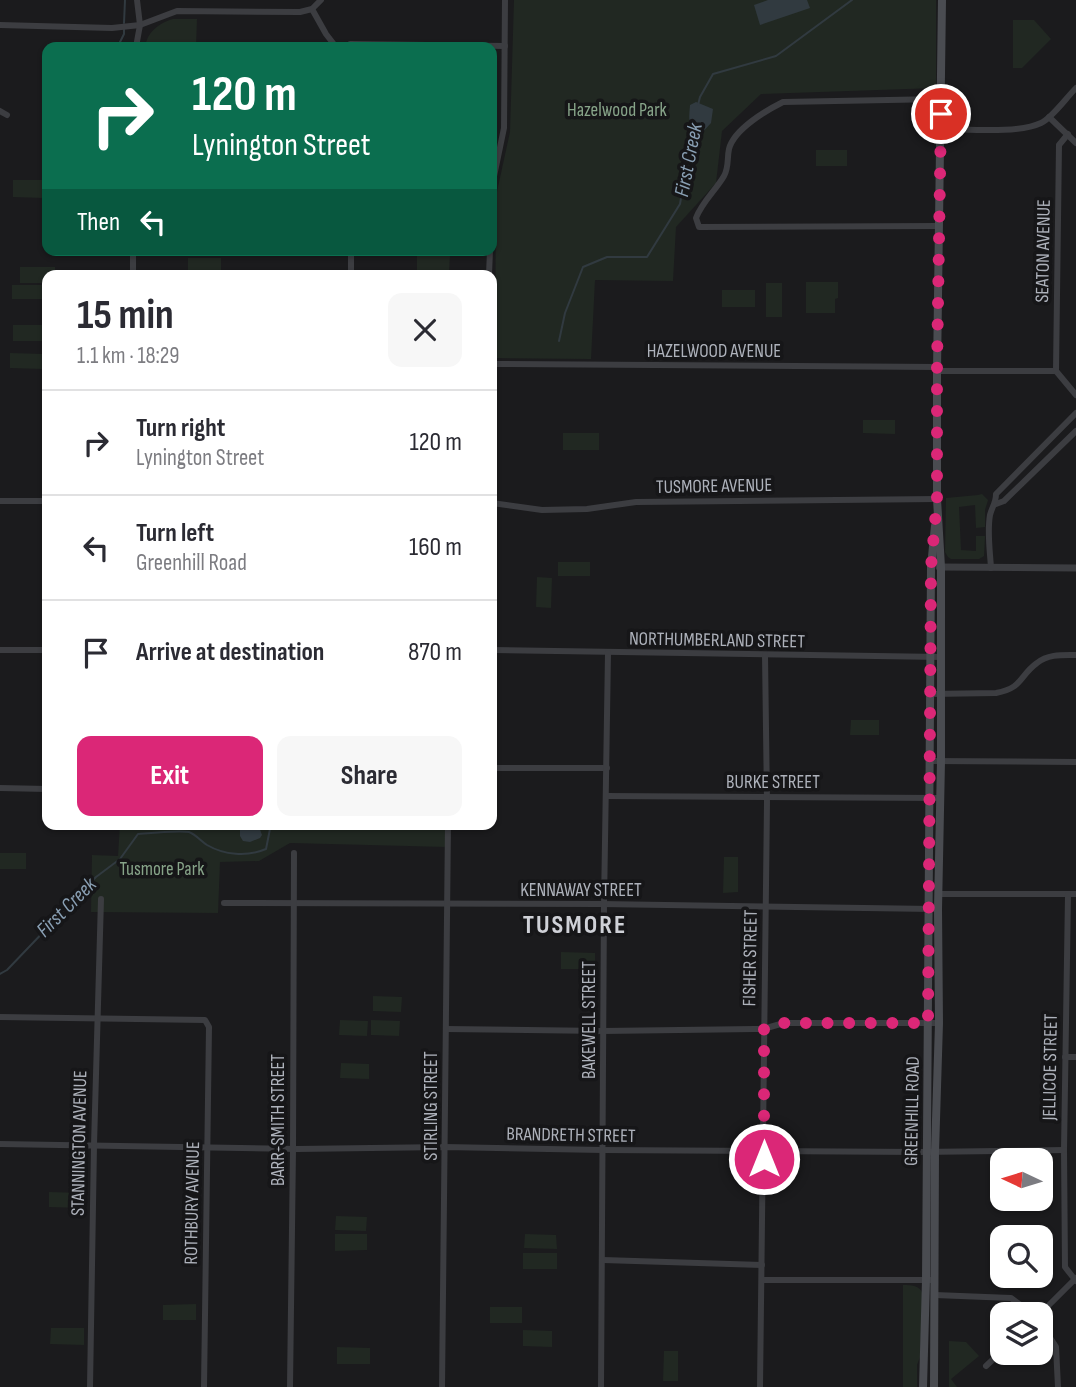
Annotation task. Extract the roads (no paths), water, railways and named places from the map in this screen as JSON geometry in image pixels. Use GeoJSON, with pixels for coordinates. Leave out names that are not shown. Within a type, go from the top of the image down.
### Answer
{"type":"FeatureCollection","features":[{"type":"Feature","properties":{"kind":"main road","name":"GREENHILL ROAD"},"geometry":{"type":"LineString","coordinates":[[930,1152],[939,1023],[941,567],[937,499],[937,369],[942,0]]}},
{"type":"Feature","properties":{"kind":"main road","name":"GREENHILL ROAD"},"geometry":{"type":"LineString","coordinates":[[923,1387],[930,1280],[927,909],[931,567],[937,499]]}},
{"type":"Feature","properties":{"kind":"main road","name":"GREENHILL ROAD"},"geometry":{"type":"LineString","coordinates":[[930,1280],[935,1295],[934,1387]]}},
{"type":"Feature","properties":{"kind":"street"},"geometry":{"type":"LineString","coordinates":[[137,0],[140,24],[137,42]]}},
{"type":"Feature","properties":{"kind":"street"},"geometry":{"type":"LineString","coordinates":[[0,25],[120,27],[140,24],[177,11],[300,12],[312,9],[321,0]]}},
{"type":"Feature","properties":{"kind":"street"},"geometry":{"type":"LineString","coordinates":[[497,152],[504,128],[505,0]]}},
{"type":"Feature","properties":{"kind":"street"},"geometry":{"type":"LineString","coordinates":[[312,9],[332,42]]}},
{"type":"Feature","properties":{"kind":"street"},"geometry":{"type":"LineString","coordinates":[[497,46],[505,46]]}},
{"type":"Feature","properties":{"kind":"street"},"geometry":{"type":"LineString","coordinates":[[941,129],[1029,127],[1043,122],[1076,88]]}},
{"type":"Feature","properties":{"kind":"street"},"geometry":{"type":"LineString","coordinates":[[939,226],[699,227],[696,218],[724,176],[728,167],[730,146],[744,128],[761,113],[783,102],[941,99]]}},
{"type":"Feature","properties":{"kind":"street"},"geometry":{"type":"LineString","coordinates":[[1049,117],[1076,143]]}},
{"type":"Feature","properties":{"kind":"street","name":"SEATON AVENUE"},"geometry":{"type":"LineString","coordinates":[[1056,371],[1059,145],[1068,134]]}},
{"type":"Feature","properties":{"kind":"street","name":"HAZELWOOD AVENUE"},"geometry":{"type":"LineString","coordinates":[[497,364],[1056,371]]}},
{"type":"Feature","properties":{"kind":"street"},"geometry":{"type":"LineString","coordinates":[[1056,371],[1076,395]]}},
{"type":"Feature","properties":{"kind":"street"},"geometry":{"type":"LineString","coordinates":[[996,504],[996,494],[1076,413]]}},
{"type":"Feature","properties":{"kind":"street"},"geometry":{"type":"LineString","coordinates":[[991,568],[991,510],[1004,501],[1076,430]]}},
{"type":"Feature","properties":{"kind":"street"},"geometry":{"type":"LineString","coordinates":[[1015,474],[1023,481]]}},
{"type":"Feature","properties":{"kind":"street","name":"TUSMORE AVENUE"},"geometry":{"type":"LineString","coordinates":[[497,504],[542,510],[587,509],[636,502],[937,499]]}},
{"type":"Feature","properties":{"kind":"street"},"geometry":{"type":"LineString","coordinates":[[0,501],[42,501]]}},
{"type":"Feature","properties":{"kind":"street"},"geometry":{"type":"LineString","coordinates":[[931,567],[1076,568]]}},
{"type":"Feature","properties":{"kind":"street"},"geometry":{"type":"LineString","coordinates":[[0,650],[42,650]]}},
{"type":"Feature","properties":{"kind":"street","name":"NORTHUMBERLAND STREET"},"geometry":{"type":"LineString","coordinates":[[497,650],[941,657]]}},
{"type":"Feature","properties":{"kind":"street","name":"BAKEWELL STREET"},"geometry":{"type":"LineString","coordinates":[[601,1387],[608,653]]}},
{"type":"Feature","properties":{"kind":"street","name":"FISHER STREET"},"geometry":{"type":"LineString","coordinates":[[760,1387],[768,796],[765,655]]}},
{"type":"Feature","properties":{"kind":"street"},"geometry":{"type":"LineString","coordinates":[[931,694],[1007,691],[1019,683],[1037,662],[1053,655],[1076,655]]}},
{"type":"Feature","properties":{"kind":"street"},"geometry":{"type":"LineString","coordinates":[[930,761],[1076,762]]}},
{"type":"Feature","properties":{"kind":"street"},"geometry":{"type":"LineString","coordinates":[[497,768],[607,768]]}},
{"type":"Feature","properties":{"kind":"street"},"geometry":{"type":"LineString","coordinates":[[0,788],[42,789]]}},
{"type":"Feature","properties":{"kind":"street","name":"BURKE STREET"},"geometry":{"type":"LineString","coordinates":[[606,796],[940,798]]}},
{"type":"Feature","properties":{"kind":"street","name":"STIRLING STREET"},"geometry":{"type":"LineString","coordinates":[[442,1387],[448,830]]}},
{"type":"Feature","properties":{"kind":"street","name":"BARR-SMITH STREET"},"geometry":{"type":"LineString","coordinates":[[290,1387],[294,853]]}},
{"type":"Feature","properties":{"kind":"street"},"geometry":{"type":"LineString","coordinates":[[939,894],[1076,894]]}},
{"type":"Feature","properties":{"kind":"street","name":"JELLICOE STREET"},"geometry":{"type":"LineString","coordinates":[[1068,895],[1065,1266],[1075,1279]]}},
{"type":"Feature","properties":{"kind":"street","name":"STANNINGTON AVENUE"},"geometry":{"type":"LineString","coordinates":[[90,1387],[101,899]]}},
{"type":"Feature","properties":{"kind":"street","name":"KENNAWAY STREET"},"geometry":{"type":"LineString","coordinates":[[224,903],[604,904],[938,909]]}},
{"type":"Feature","properties":{"kind":"street"},"geometry":{"type":"LineString","coordinates":[[0,1017],[97,1018]]}},
{"type":"Feature","properties":{"kind":"street","name":"ROTHBURY AVENUE"},"geometry":{"type":"LineString","coordinates":[[97,1018],[205,1020],[209,1027],[204,1387]]}},
{"type":"Feature","properties":{"kind":"street"},"geometry":{"type":"LineString","coordinates":[[446,1029],[603,1031],[764,1029],[784,1023],[939,1023]]}},
{"type":"Feature","properties":{"kind":"street"},"geometry":{"type":"LineString","coordinates":[[1065,1057],[1076,1057]]}},
{"type":"Feature","properties":{"kind":"street","name":"BRANDRETH STREET"},"geometry":{"type":"LineString","coordinates":[[0,1144],[293,1149],[445,1147],[930,1152],[1064,1150]]}},
{"type":"Feature","properties":{"kind":"street"},"geometry":{"type":"LineString","coordinates":[[603,1260],[762,1265]]}},
{"type":"Feature","properties":{"kind":"street"},"geometry":{"type":"LineString","coordinates":[[1052,1302],[1075,1279]]}},
{"type":"Feature","properties":{"kind":"street"},"geometry":{"type":"LineString","coordinates":[[762,1280],[930,1280]]}},
{"type":"Feature","properties":{"kind":"street"},"geometry":{"type":"LineString","coordinates":[[935,1295],[1011,1298],[1016,1302]]}},
{"type":"Feature","properties":{"kind":"street"},"geometry":{"type":"LineString","coordinates":[[1053,1342],[1056,1347],[1058,1387]]}},
{"type":"Feature","properties":{"kind":"street"},"geometry":{"type":"LineString","coordinates":[[986,1366],[990,1362]]}},
{"type":"Feature","properties":{"kind":"waterway"},"geometry":{"type":"LineString","coordinates":[[124,23],[125,0]]}},
{"type":"Feature","properties":{"kind":"waterway","name":"First Creek"},"geometry":{"type":"LineString","coordinates":[[698,105],[713,74],[776,56],[852,0]]}},
{"type":"Feature","properties":{"kind":"waterway"},"geometry":{"type":"LineString","coordinates":[[120,42],[124,29]]}},
{"type":"Feature","properties":{"kind":"waterway","name":"First Creek"},"geometry":{"type":"LineString","coordinates":[[559,341],[565,313],[583,267],[607,257],[647,257],[680,204],[693,127]]}},
{"type":"Feature","properties":{"kind":"waterway","name":"First Creek"},"geometry":{"type":"LineString","coordinates":[[0,974],[7,970],[96,877],[120,859],[138,834],[189,832],[214,848],[243,854],[266,849],[270,830]]}},
{"type":"Feature","properties":{"kind":"district","name":"TUSMORE"},"geometry":{"type":"Point","coordinates":[575,924]}},
{"type":"Feature","properties":{"kind":"park label","name":"Hazelwood Park"},"geometry":{"type":"Point","coordinates":[617,109]}},
{"type":"Feature","properties":{"kind":"park label","name":"Tusmore Park"},"geometry":{"type":"Point","coordinates":[162,868]}}]}
